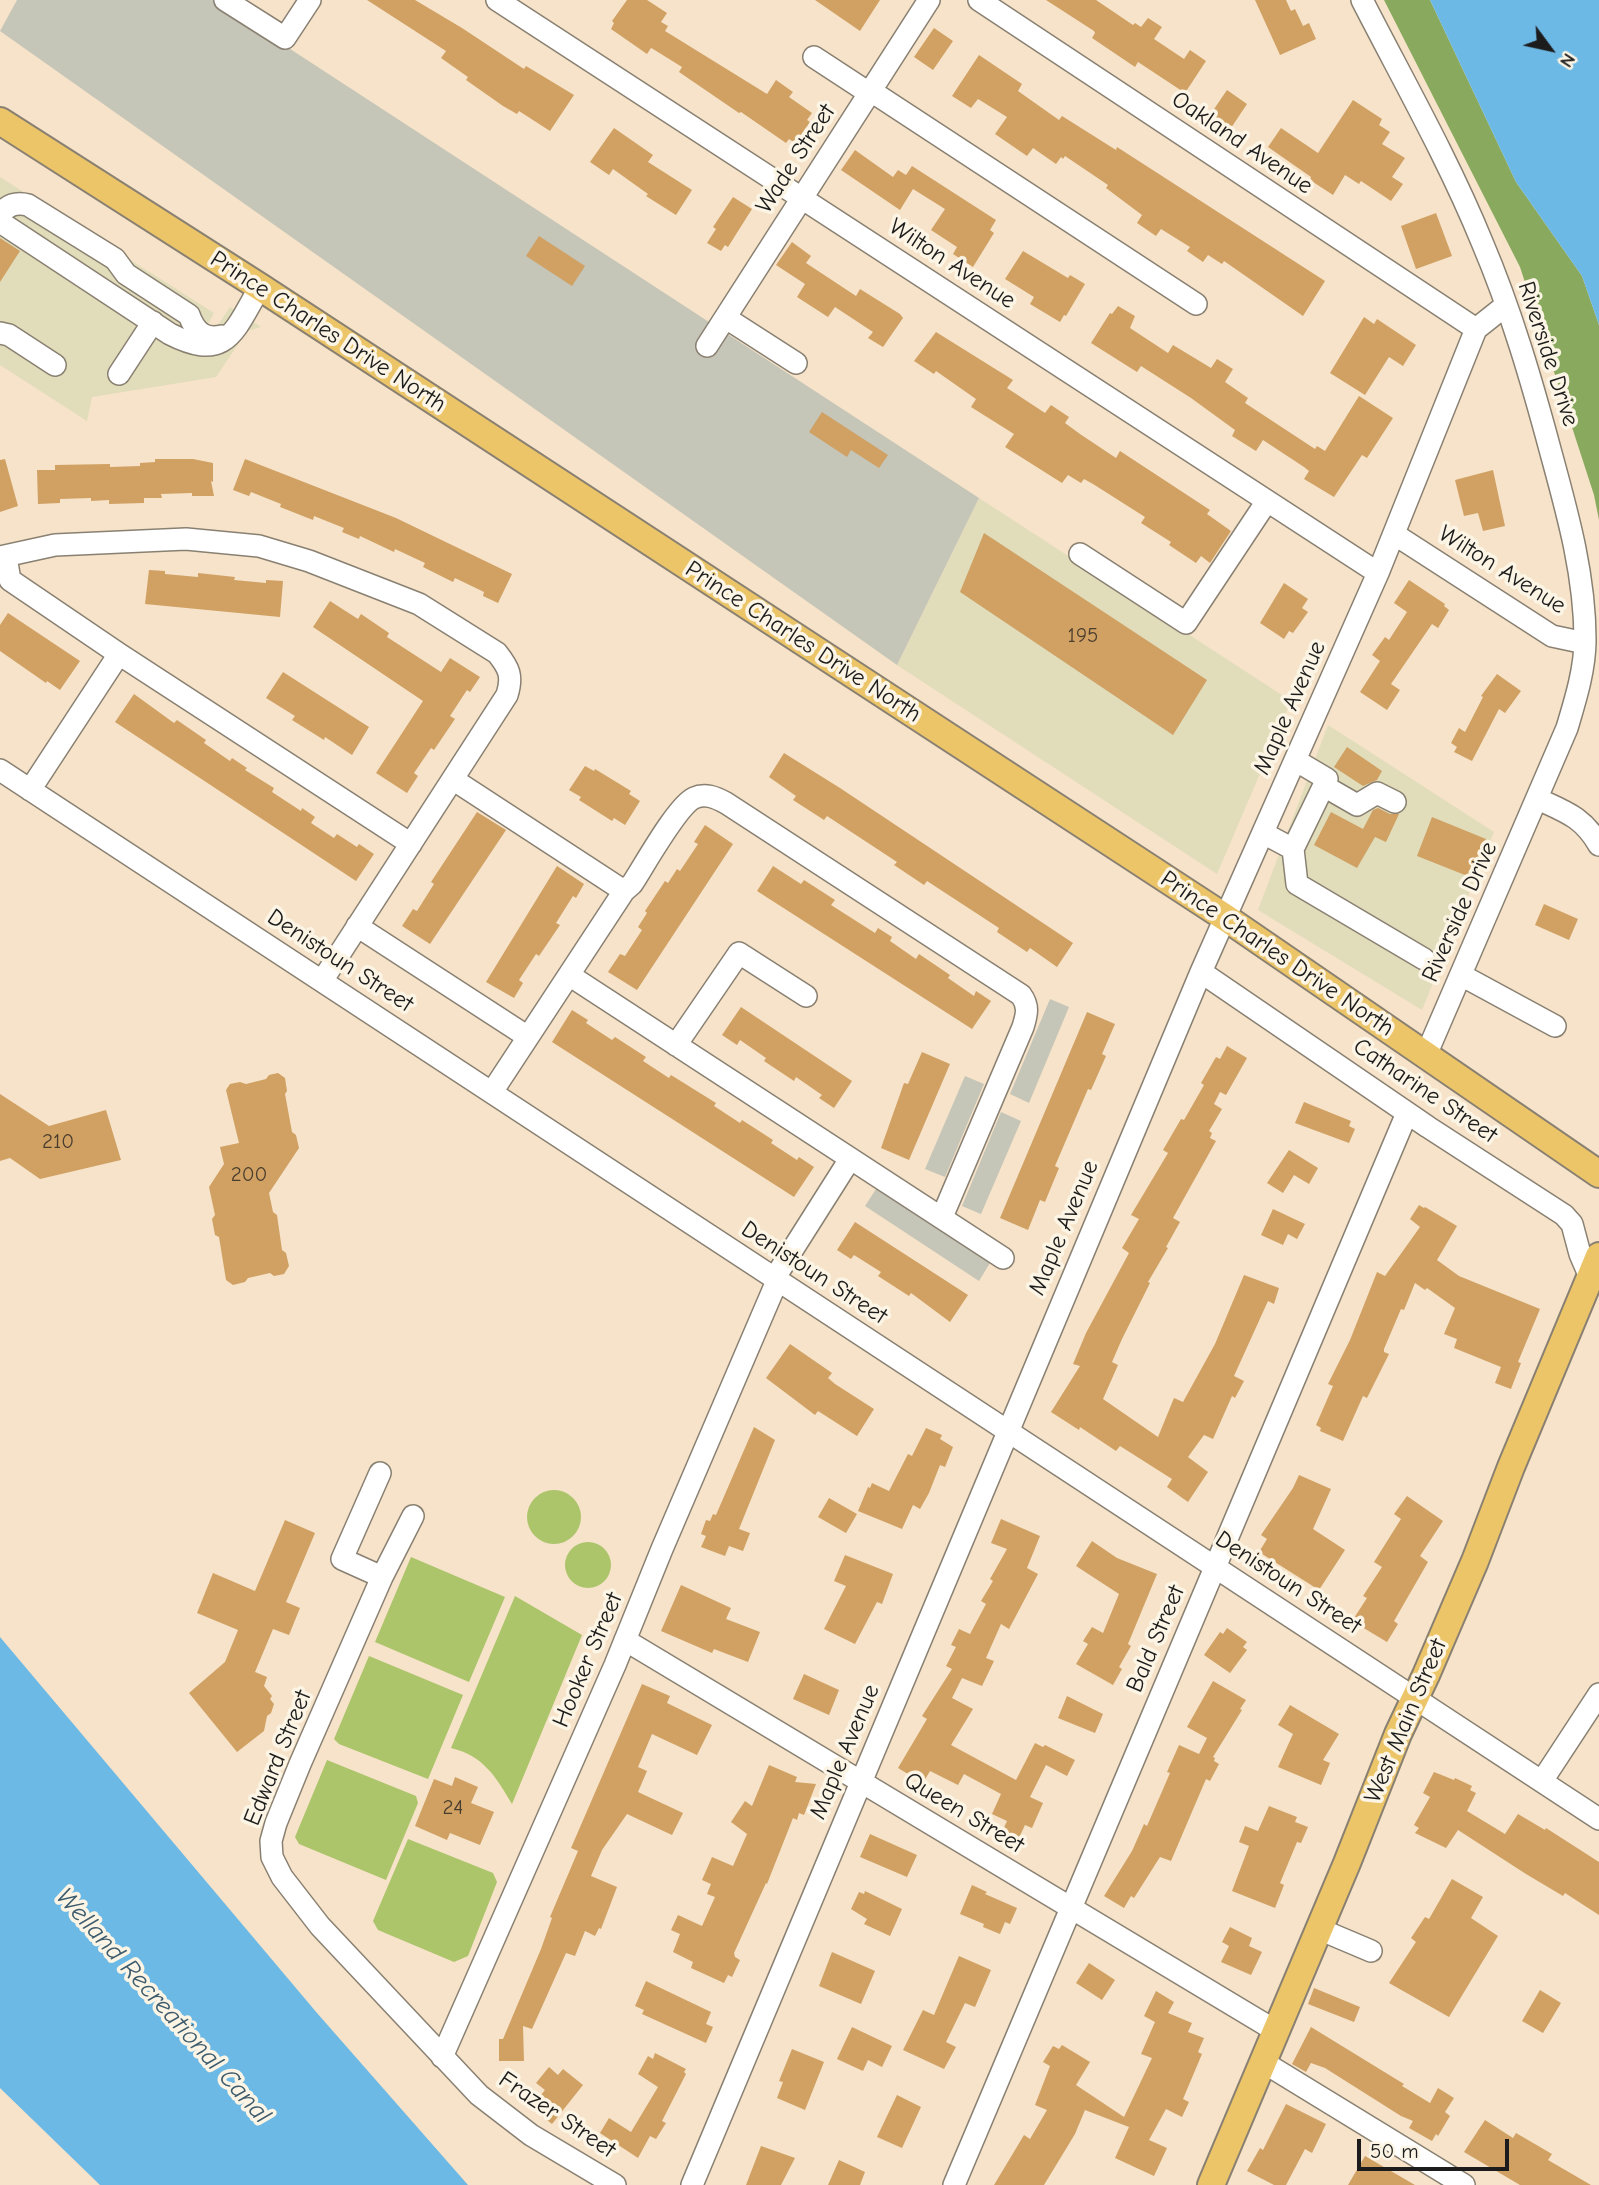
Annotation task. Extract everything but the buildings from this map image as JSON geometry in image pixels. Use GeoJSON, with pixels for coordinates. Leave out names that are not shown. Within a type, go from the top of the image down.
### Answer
{"type":"FeatureCollection","features":[{"type":"Feature","properties":{"kind":"main road","name":"Prince Charles Drive North"},"geometry":{"type":"LineString","coordinates":[[0,121],[260,287],[1226,918],[1599,1174]]}},
{"type":"Feature","properties":{"kind":"main road","name":"West Main Street"},"geometry":{"type":"LineString","coordinates":[[1210,2185],[1319,1929],[1398,1734],[1475,1561],[1577,1310],[1595,1280]]}},
{"type":"Feature","properties":{"kind":"street"},"geometry":{"type":"LineString","coordinates":[[225,0],[285,38],[310,0]]}},
{"type":"Feature","properties":{"kind":"street","name":"Wilton Avenue"},"geometry":{"type":"LineString","coordinates":[[497,0],[1378,573]]}},
{"type":"Feature","properties":{"kind":"street","name":"Wade Street"},"geometry":{"type":"LineString","coordinates":[[707,346],[929,0]]}},
{"type":"Feature","properties":{"kind":"street","name":"Oakland Avenue"},"geometry":{"type":"LineString","coordinates":[[979,0],[1476,329]]}},
{"type":"Feature","properties":{"kind":"street","name":"Riverside Drive"},"geometry":{"type":"LineString","coordinates":[[1362,0],[1460,192],[1491,263],[1523,355],[1569,521],[1581,580],[1589,650],[1567,729],[1426,1055]]}},
{"type":"Feature","properties":{"kind":"street"},"geometry":{"type":"LineString","coordinates":[[814,57],[1196,304]]}},
{"type":"Feature","properties":{"kind":"street"},"geometry":{"type":"LineString","coordinates":[[0,215],[11,205],[20,203],[58,224],[114,259],[126,274],[189,315],[193,326],[208,338],[220,337],[235,329]]}},
{"type":"Feature","properties":{"kind":"street"},"geometry":{"type":"LineString","coordinates":[[0,222],[183,341],[202,347],[215,345],[235,329],[260,287]]}},
{"type":"Feature","properties":{"kind":"street"},"geometry":{"type":"LineString","coordinates":[[1476,329],[1506,306]]}},
{"type":"Feature","properties":{"kind":"street"},"geometry":{"type":"LineString","coordinates":[[726,318],[796,363]]}},
{"type":"Feature","properties":{"kind":"street"},"geometry":{"type":"LineString","coordinates":[[119,374],[153,322]]}},
{"type":"Feature","properties":{"kind":"street","name":"Maple Avenue"},"geometry":{"type":"LineString","coordinates":[[692,2185],[1201,972],[1378,573],[1476,329]]}},
{"type":"Feature","properties":{"kind":"street"},"geometry":{"type":"LineString","coordinates":[[0,333],[9,335],[55,365]]}},
{"type":"Feature","properties":{"kind":"street"},"geometry":{"type":"LineString","coordinates":[[1080,554],[1186,623],[1266,500]]}},
{"type":"Feature","properties":{"kind":"street","name":"Wilton Avenue"},"geometry":{"type":"LineString","coordinates":[[1394,534],[1552,636],[1589,650]]}},
{"type":"Feature","properties":{"kind":"street"},"geometry":{"type":"LineString","coordinates":[[322,981],[454,779],[507,695],[511,682],[507,665],[497,653],[419,604],[273,549],[228,541],[186,539],[55,545],[3,557],[10,580],[411,844]]}},
{"type":"Feature","properties":{"kind":"street"},"geometry":{"type":"LineString","coordinates":[[30,790],[119,654]]}},
{"type":"Feature","properties":{"kind":"street"},"geometry":{"type":"LineString","coordinates":[[1295,760],[1327,779],[1293,849],[1297,884],[1424,959]]}},
{"type":"Feature","properties":{"kind":"street","name":"Denistoun Street"},"geometry":{"type":"LineString","coordinates":[[0,770],[1599,1819]]}},
{"type":"Feature","properties":{"kind":"street"},"geometry":{"type":"LineString","coordinates":[[454,779],[624,891]]}},
{"type":"Feature","properties":{"kind":"street"},"geometry":{"type":"LineString","coordinates":[[1324,786],[1357,805],[1377,793],[1395,802]]}},
{"type":"Feature","properties":{"kind":"street"},"geometry":{"type":"LineString","coordinates":[[492,1092],[624,891],[632,884],[687,802],[703,795],[710,796],[726,803],[1021,995],[1028,1010],[1023,1027],[942,1217]]}},
{"type":"Feature","properties":{"kind":"street"},"geometry":{"type":"LineString","coordinates":[[1538,799],[1571,814],[1588,827],[1599,845]]}},
{"type":"Feature","properties":{"kind":"street"},"geometry":{"type":"LineString","coordinates":[[1263,833],[1293,849]]}},
{"type":"Feature","properties":{"kind":"street"},"geometry":{"type":"LineString","coordinates":[[357,926],[528,1037]]}},
{"type":"Feature","properties":{"kind":"street"},"geometry":{"type":"LineString","coordinates":[[676,1045],[739,953],[806,996]]}},
{"type":"Feature","properties":{"kind":"street","name":"Catharine Street"},"geometry":{"type":"LineString","coordinates":[[1201,972],[1407,1113],[1569,1219],[1580,1254],[1595,1280]]}},
{"type":"Feature","properties":{"kind":"street"},"geometry":{"type":"LineString","coordinates":[[569,975],[1003,1258]]}},
{"type":"Feature","properties":{"kind":"street"},"geometry":{"type":"LineString","coordinates":[[1461,975],[1555,1026]]}},
{"type":"Feature","properties":{"kind":"street","name":"Bald Street"},"geometry":{"type":"LineString","coordinates":[[954,2185],[1407,1113]]}},
{"type":"Feature","properties":{"kind":"street","name":"Hooker Street"},"geometry":{"type":"LineString","coordinates":[[442,2057],[625,1640],[776,1280],[850,1159]]}},
{"type":"Feature","properties":{"kind":"street"},"geometry":{"type":"LineString","coordinates":[[380,1473],[342,1559],[382,1577]]}},
{"type":"Feature","properties":{"kind":"street","name":"Edward Street"},"geometry":{"type":"LineString","coordinates":[[413,1516],[382,1577],[276,1823],[271,1841],[272,1857],[282,1877],[320,1926],[442,2057]]}},
{"type":"Feature","properties":{"kind":"street","name":"Queen Street"},"geometry":{"type":"LineString","coordinates":[[625,1640],[1276,2031]]}},
{"type":"Feature","properties":{"kind":"street"},"geometry":{"type":"LineString","coordinates":[[1542,1781],[1599,1693]]}},
{"type":"Feature","properties":{"kind":"street"},"geometry":{"type":"LineString","coordinates":[[1319,1929],[1371,1951]]}},
{"type":"Feature","properties":{"kind":"street","name":"Frazer Street"},"geometry":{"type":"LineString","coordinates":[[442,2057],[479,2095],[513,2123],[615,2185]]}},
{"type":"Feature","properties":{"kind":"street"},"geometry":{"type":"LineString","coordinates":[[1263,2062],[1464,2185]]}},
{"type":"Feature","properties":{"kind":"shaded area"},"geometry":{"type":"Polygon","coordinates":[[[17,0],[215,0],[979,498],[897,665],[0,31],[17,0]]]}},
{"type":"Feature","properties":{"kind":"shaded area"},"geometry":{"type":"Polygon","coordinates":[[[0,177],[214,313],[207,326],[216,328],[230,307],[261,327],[247,331],[216,377],[92,397],[87,421],[0,365],[0,177]]]}},
{"type":"Feature","properties":{"kind":"shaded area"},"geometry":{"type":"Polygon","coordinates":[[[979,498],[1291,701],[1217,874],[897,665],[979,498]]]}},
{"type":"Feature","properties":{"kind":"shaded area"},"geometry":{"type":"Polygon","coordinates":[[[1328,725],[1494,832],[1422,1010],[1258,910],[1328,725]]]}},
{"type":"Feature","properties":{"kind":"shaded area"},"geometry":{"type":"Polygon","coordinates":[[[1050,999],[1069,1007],[1029,1103],[1010,1094],[1050,999]]]}},
{"type":"Feature","properties":{"kind":"shaded area"},"geometry":{"type":"Polygon","coordinates":[[[965,1076],[984,1084],[945,1177],[925,1169],[965,1076]]]}},
{"type":"Feature","properties":{"kind":"shaded area"},"geometry":{"type":"Polygon","coordinates":[[[1001,1112],[1021,1121],[981,1214],[962,1206],[1001,1112]]]}},
{"type":"Feature","properties":{"kind":"shaded area"},"geometry":{"type":"Polygon","coordinates":[[[876,1189],[990,1263],[979,1281],[865,1206],[876,1189]]]}},
{"type":"Feature","properties":{"kind":"green space"},"geometry":{"type":"Polygon","coordinates":[[[1384,0],[1430,0],[1516,182],[1582,276],[1599,325],[1599,520],[1594,495],[1520,267],[1384,0]]]}},
{"type":"Feature","properties":{"kind":"green space"},"geometry":{"type":"Polygon","coordinates":[[[554,1490],[573,1498],[581,1517],[573,1536],[554,1544],[535,1536],[527,1517],[535,1498],[554,1490]]]}},
{"type":"Feature","properties":{"kind":"green space"},"geometry":{"type":"Polygon","coordinates":[[[588,1542],[604,1549],[611,1565],[604,1581],[588,1588],[572,1581],[565,1565],[572,1549],[588,1542]]]}},
{"type":"Feature","properties":{"kind":"green space"},"geometry":{"type":"Polygon","coordinates":[[[411,1557],[505,1597],[469,1682],[375,1642],[411,1557]]]}},
{"type":"Feature","properties":{"kind":"green space"},"geometry":{"type":"Polygon","coordinates":[[[515,1596],[582,1635],[512,1804],[481,1762],[451,1748],[515,1596]]]}},
{"type":"Feature","properties":{"kind":"green space"},"geometry":{"type":"Polygon","coordinates":[[[369,1656],[463,1695],[428,1779],[339,1744],[334,1739],[369,1656]]]}},
{"type":"Feature","properties":{"kind":"green space"},"geometry":{"type":"Polygon","coordinates":[[[327,1760],[416,1796],[418,1803],[386,1880],[299,1844],[295,1837],[327,1760]]]}},
{"type":"Feature","properties":{"kind":"green space"},"geometry":{"type":"Polygon","coordinates":[[[408,1839],[493,1873],[497,1882],[468,1956],[454,1962],[378,1930],[373,1921],[408,1839]]]}},
{"type":"Feature","properties":{"kind":"water"},"geometry":{"type":"Polygon","coordinates":[[[1430,0],[1599,0],[1599,325],[1582,276],[1516,182],[1430,0]]]}},
{"type":"Feature","properties":{"kind":"water","name":"Welland Recreational Canal"},"geometry":{"type":"Polygon","coordinates":[[[0,1637],[317,2013],[468,2185],[100,2185],[0,2088],[0,1637]]]}}]}
